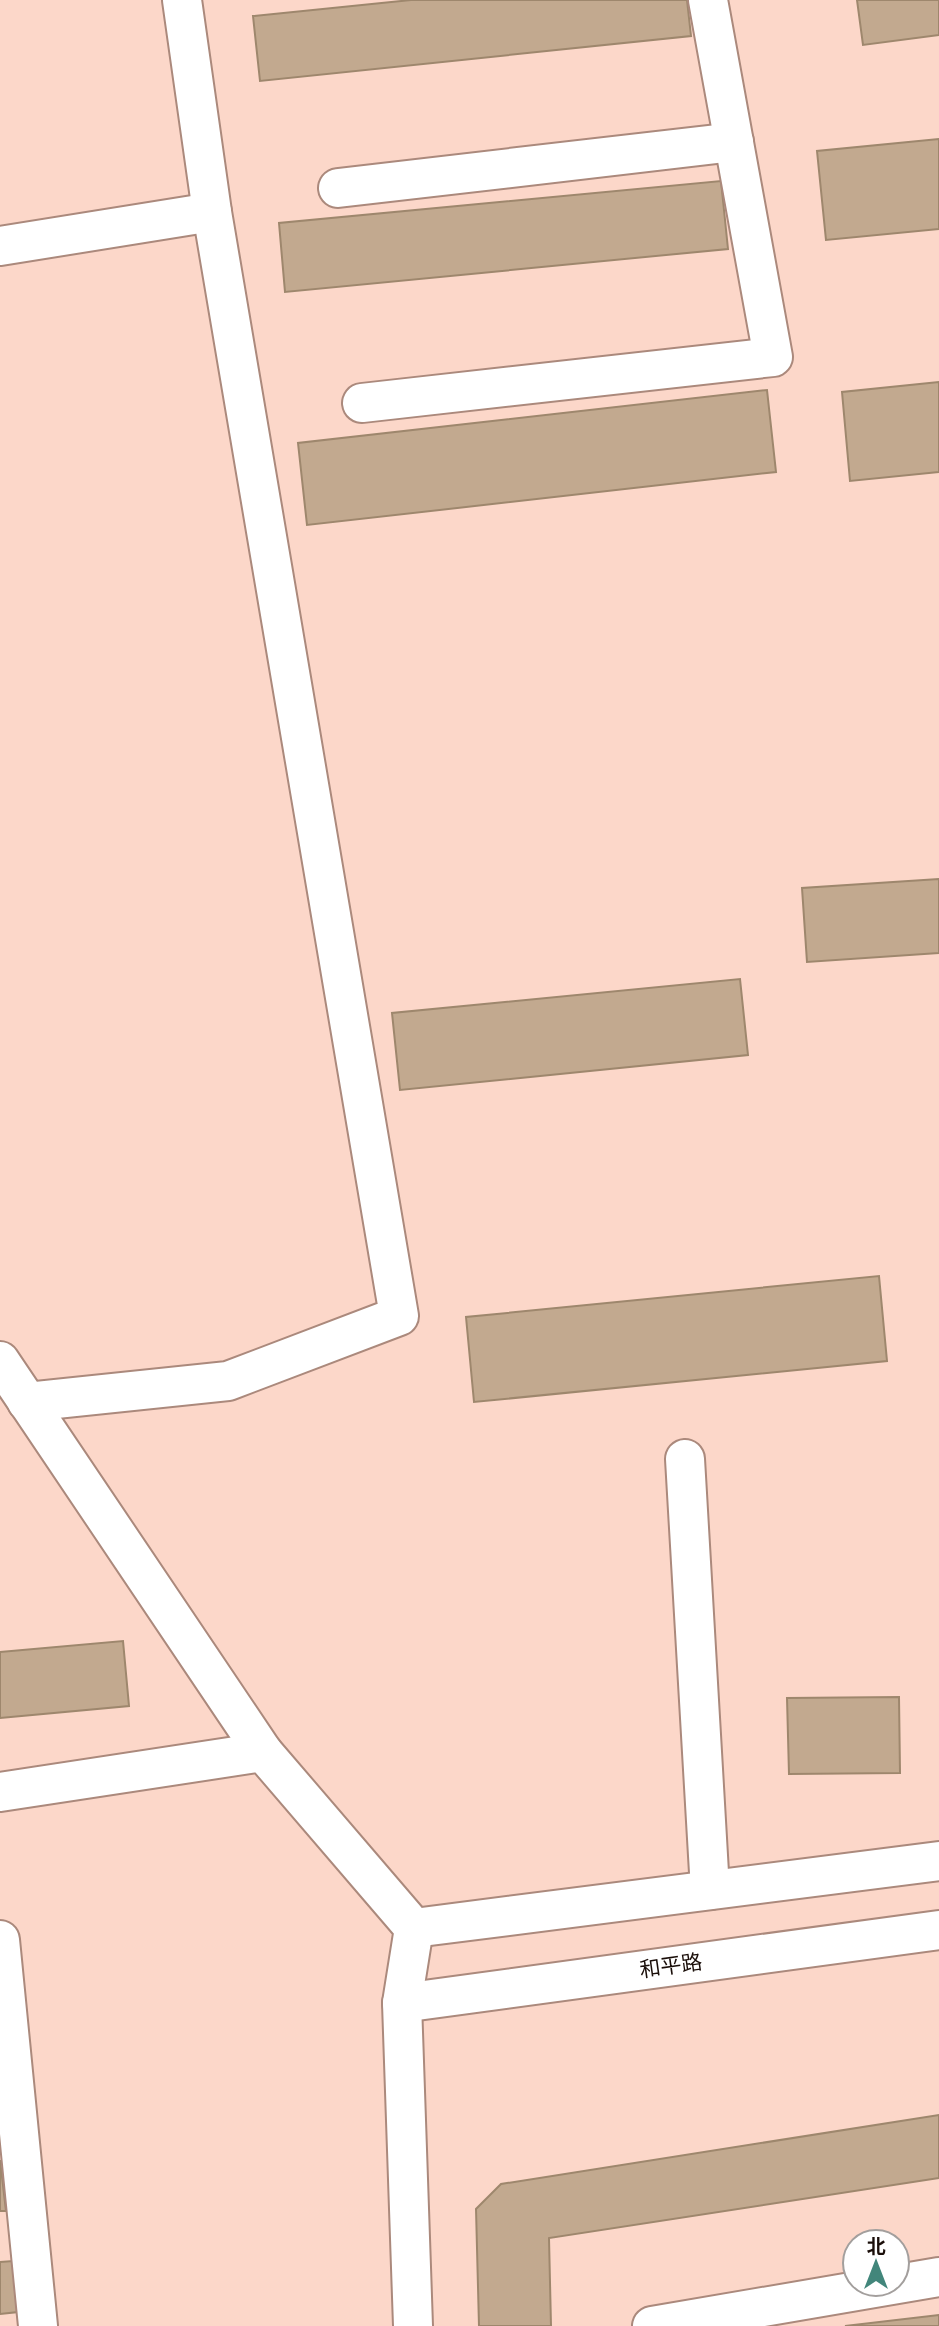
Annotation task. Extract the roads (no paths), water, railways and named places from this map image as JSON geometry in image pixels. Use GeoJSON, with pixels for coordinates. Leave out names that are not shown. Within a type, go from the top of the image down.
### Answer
{"type":"FeatureCollection","features":[{"type":"Feature","properties":{"kind":"street"},"geometry":{"type":"LineString","coordinates":[[27,1402],[228,1381],[399,1316],[212,212],[182,0]]}},
{"type":"Feature","properties":{"kind":"street"},"geometry":{"type":"LineString","coordinates":[[362,404],[773,358],[708,0]]}},
{"type":"Feature","properties":{"kind":"street"},"geometry":{"type":"LineString","coordinates":[[338,188],[734,142]]}},
{"type":"Feature","properties":{"kind":"street"},"geometry":{"type":"LineString","coordinates":[[0,246],[212,212]]}},
{"type":"Feature","properties":{"kind":"street"},"geometry":{"type":"LineString","coordinates":[[0,1360],[263,1752],[414,1928],[402,2003],[413,2326]]}},
{"type":"Feature","properties":{"kind":"street"},"geometry":{"type":"LineString","coordinates":[[685,1459],[710,1890]]}},
{"type":"Feature","properties":{"kind":"street"},"geometry":{"type":"LineString","coordinates":[[0,1793],[263,1752]]}},
{"type":"Feature","properties":{"kind":"street"},"geometry":{"type":"LineString","coordinates":[[414,1928],[939,1861]]}},
{"type":"Feature","properties":{"kind":"street","name":"和平路"},"geometry":{"type":"LineString","coordinates":[[402,2003],[939,1930]]}},
{"type":"Feature","properties":{"kind":"street"},"geometry":{"type":"LineString","coordinates":[[0,1940],[38,2326]]}},
{"type":"Feature","properties":{"kind":"street"},"geometry":{"type":"LineString","coordinates":[[652,2326],[939,2277]]}}]}
